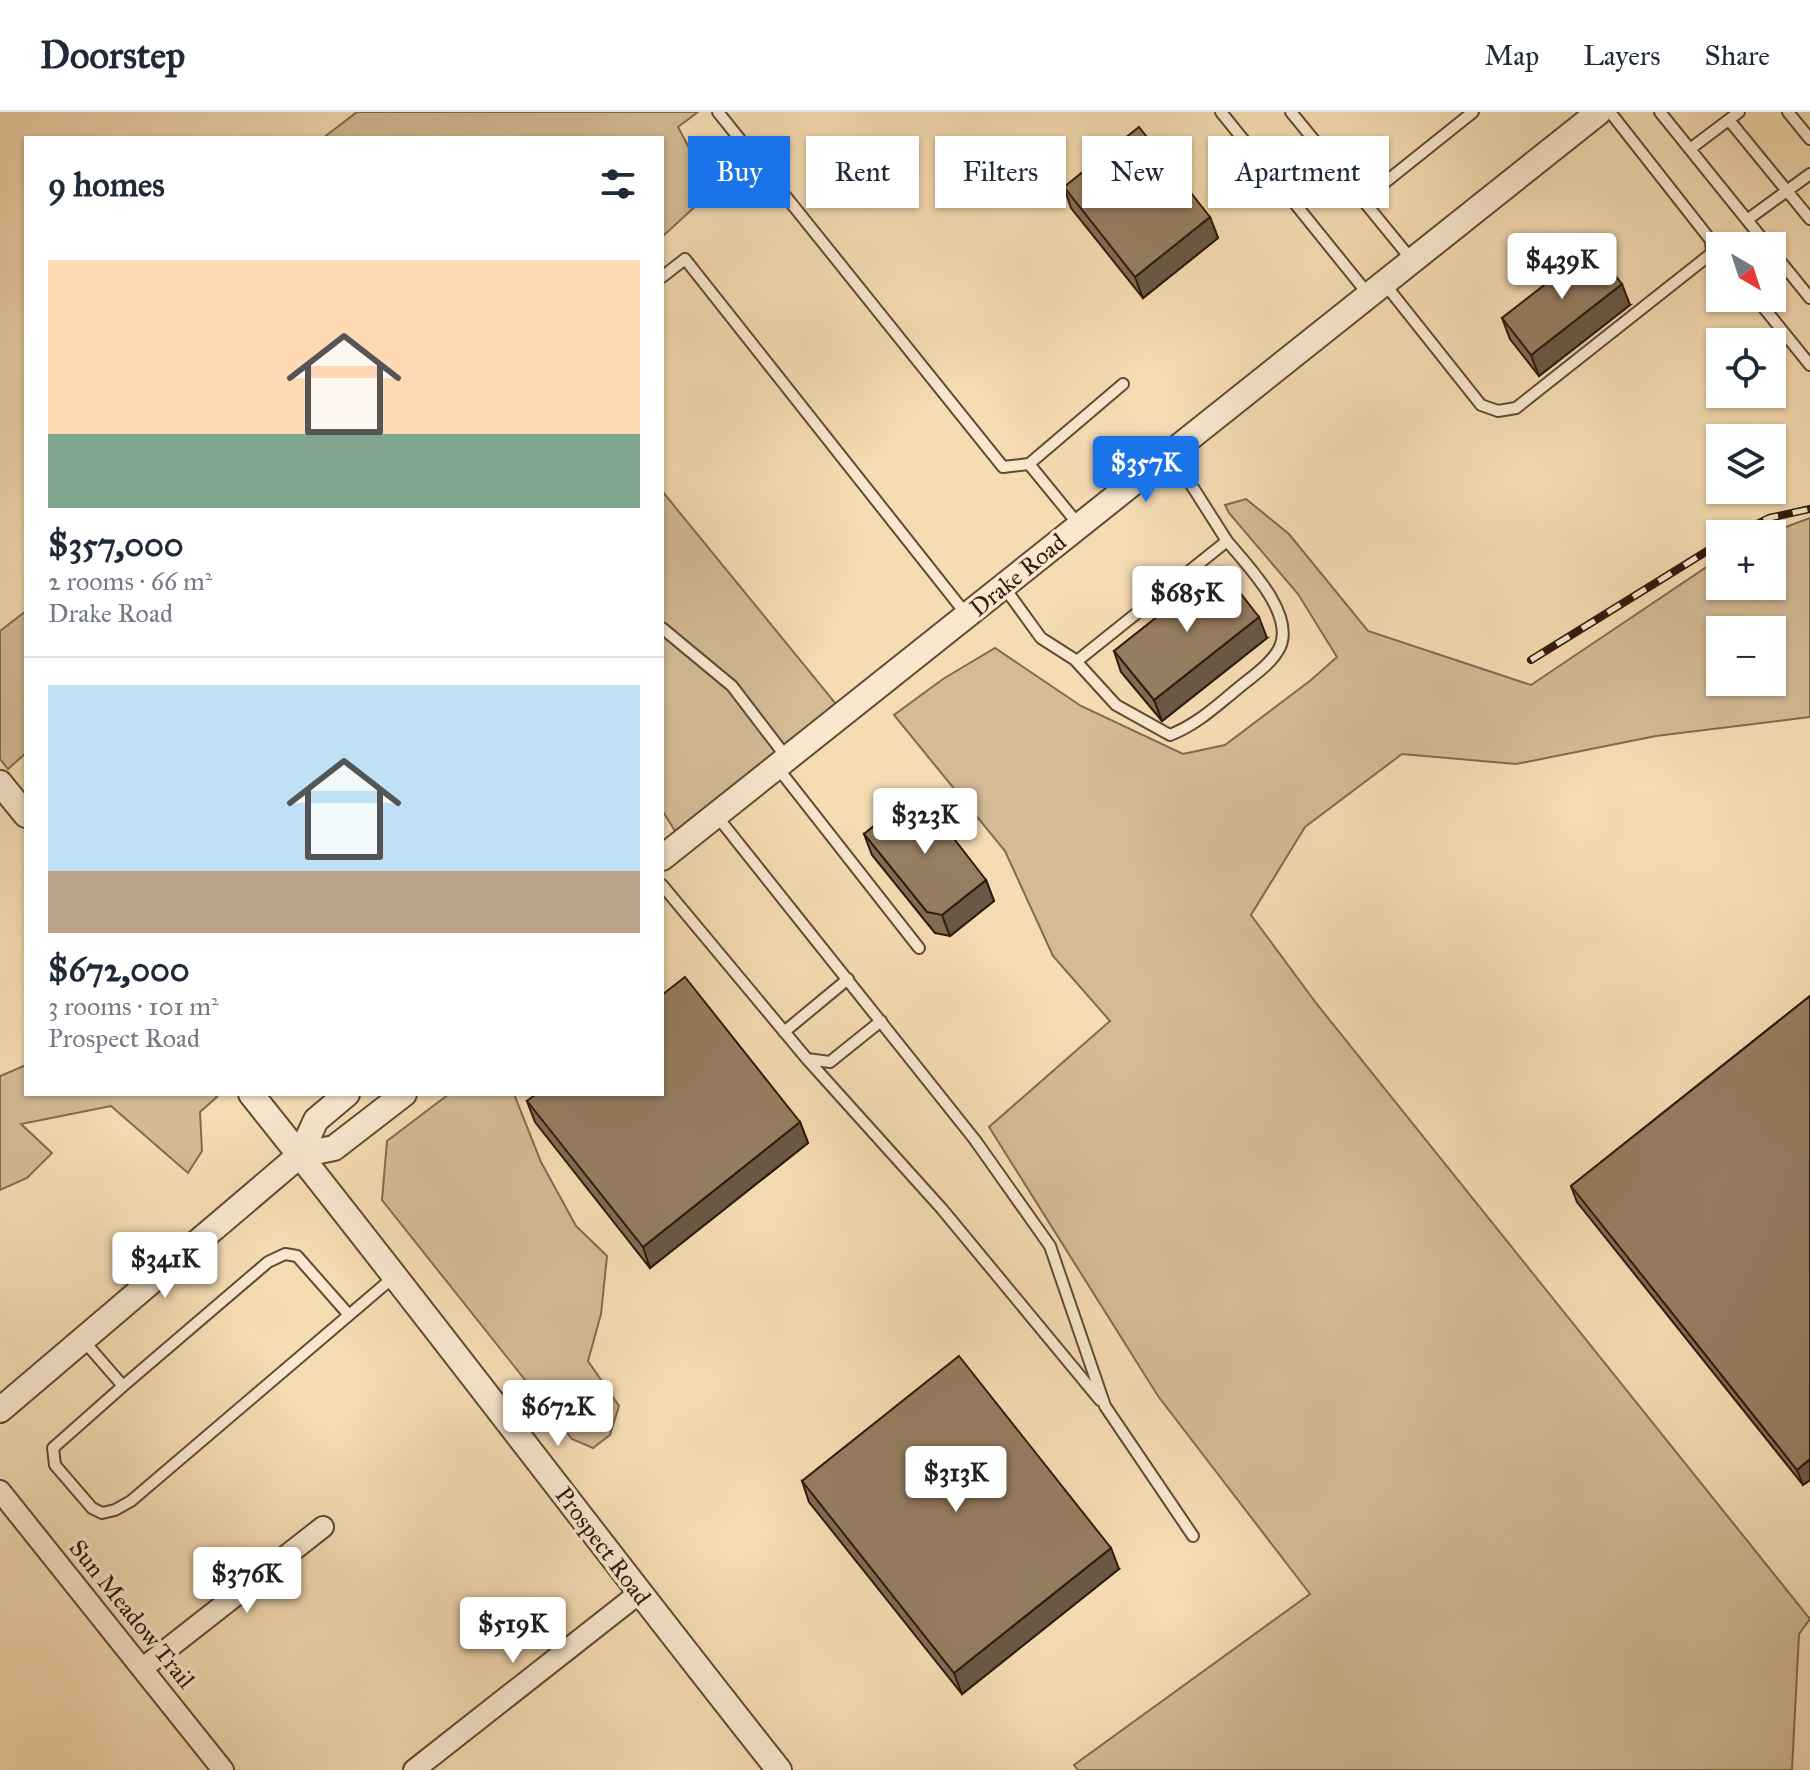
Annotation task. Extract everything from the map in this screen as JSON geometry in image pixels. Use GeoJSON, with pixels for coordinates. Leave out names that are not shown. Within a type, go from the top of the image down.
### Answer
{"type":"FeatureCollection","features":[{"type":"Feature","properties":{"kind":"street","name":"Drake Road"},"geometry":{"type":"LineString","coordinates":[[664,855],[1599,112]]}},
{"type":"Feature","properties":{"kind":"street"},"geometry":{"type":"LineString","coordinates":[[0,783],[24,813]]}},
{"type":"Feature","properties":{"kind":"street","name":"Prospect Road"},"geometry":{"type":"LineString","coordinates":[[253,1096],[396,1275],[638,1594],[779,1770]]}},
{"type":"Feature","properties":{"kind":"street"},"geometry":{"type":"LineString","coordinates":[[0,1410],[81,1338],[300,1155],[316,1120],[345,1096]]}},
{"type":"Feature","properties":{"kind":"street"},"geometry":{"type":"LineString","coordinates":[[300,1155],[334,1148],[401,1096]]}},
{"type":"Feature","properties":{"kind":"street","name":"Sun Meadow Trail"},"geometry":{"type":"LineString","coordinates":[[0,1491],[223,1770]]}},
{"type":"Feature","properties":{"kind":"street"},"geometry":{"type":"LineString","coordinates":[[143,1668],[323,1527]]}},
{"type":"Feature","properties":{"kind":"street"},"geometry":{"type":"LineString","coordinates":[[414,1770],[638,1594]]}},
{"type":"Feature","properties":{"kind":"lane"},"geometry":{"type":"LineString","coordinates":[[718,112],[1003,467],[1029,464],[1123,384]]}},
{"type":"Feature","properties":{"kind":"lane"},"geometry":{"type":"LineString","coordinates":[[1221,112],[1481,405],[1498,411],[1516,408],[1706,258]]}},
{"type":"Feature","properties":{"kind":"lane"},"geometry":{"type":"LineString","coordinates":[[1291,112],[1311,136]]}},
{"type":"Feature","properties":{"kind":"lane"},"geometry":{"type":"LineString","coordinates":[[1389,179],[1473,112]]}},
{"type":"Feature","properties":{"kind":"lane"},"geometry":{"type":"LineString","coordinates":[[1610,112],[1706,235]]}},
{"type":"Feature","properties":{"kind":"lane"},"geometry":{"type":"LineString","coordinates":[[1660,112],[1757,232]]}},
{"type":"Feature","properties":{"kind":"lane"},"geometry":{"type":"LineString","coordinates":[[1690,149],[1739,112]]}},
{"type":"Feature","properties":{"kind":"lane"},"geometry":{"type":"LineString","coordinates":[[1788,112],[1810,139]]}},
{"type":"Feature","properties":{"kind":"lane"},"geometry":{"type":"LineString","coordinates":[[1729,120],[1810,219]]}},
{"type":"Feature","properties":{"kind":"lane"},"geometry":{"type":"LineString","coordinates":[[1747,220],[1810,174]]}},
{"type":"Feature","properties":{"kind":"lane"},"geometry":{"type":"LineString","coordinates":[[1369,208],[1412,261]]}},
{"type":"Feature","properties":{"kind":"lane"},"geometry":{"type":"LineString","coordinates":[[664,275],[685,259],[967,615]]}},
{"type":"Feature","properties":{"kind":"lane"},"geometry":{"type":"LineString","coordinates":[[1786,268],[1810,298]]}},
{"type":"Feature","properties":{"kind":"lane"},"geometry":{"type":"LineString","coordinates":[[1767,312],[1810,365]]}},
{"type":"Feature","properties":{"kind":"lane"},"geometry":{"type":"LineString","coordinates":[[1004,586],[1041,638],[1075,660],[1116,705],[1170,735],[1190,728],[1270,662],[1281,641],[1277,610],[1269,593],[1227,541],[1171,453]]}},
{"type":"Feature","properties":{"kind":"lane"},"geometry":{"type":"LineString","coordinates":[[1029,464],[1079,526]]}},
{"type":"Feature","properties":{"kind":"lane"},"geometry":{"type":"LineString","coordinates":[[1075,660],[1227,541]]}},
{"type":"Feature","properties":{"kind":"lane"},"geometry":{"type":"LineString","coordinates":[[664,630],[732,686],[782,762],[919,948]]}},
{"type":"Feature","properties":{"kind":"lane"},"geometry":{"type":"LineString","coordinates":[[716,815],[975,1140],[1050,1246],[1105,1406]]}},
{"type":"Feature","properties":{"kind":"lane"},"geometry":{"type":"LineString","coordinates":[[664,887],[807,1059],[942,1209],[1105,1406],[1193,1536]]}},
{"type":"Feature","properties":{"kind":"lane"},"geometry":{"type":"LineString","coordinates":[[784,1032],[848,979]]}},
{"type":"Feature","properties":{"kind":"lane"},"geometry":{"type":"LineString","coordinates":[[807,1059],[830,1062],[881,1021]]}},
{"type":"Feature","properties":{"kind":"lane"},"geometry":{"type":"LineString","coordinates":[[349,1315],[297,1256],[285,1254],[268,1262],[53,1448],[55,1465],[92,1508],[102,1513],[115,1510],[131,1501],[396,1275]]}},
{"type":"Feature","properties":{"kind":"lane"},"geometry":{"type":"LineString","coordinates":[[81,1338],[123,1386]]}},
{"type":"Feature","properties":{"kind":"shaded area"},"geometry":{"type":"Polygon","coordinates":[[[357,112],[698,112],[678,127],[688,146],[688,208],[694,208],[664,235],[664,136],[326,136],[357,112]]]}},
{"type":"Feature","properties":{"kind":"shaded area"},"geometry":{"type":"Polygon","coordinates":[[[664,493],[836,704],[675,831],[664,813],[664,493]]]}},
{"type":"Feature","properties":{"kind":"shaded area"},"geometry":{"type":"Polygon","coordinates":[[[1246,499],[1289,534],[1368,631],[1531,685],[1706,567],[1706,600],[1786,600],[1786,527],[1810,518],[1810,717],[1656,736],[1516,764],[1402,754],[1305,827],[1251,915],[1316,1003],[1810,1619],[1799,1634],[1792,1770],[1078,1770],[1074,1765],[1310,1594],[1158,1396],[989,1127],[1110,1021],[1053,956],[1005,851],[894,715],[943,679],[995,648],[1081,706],[1183,754],[1225,745],[1337,657],[1298,594],[1225,505],[1246,499]]]}},
{"type":"Feature","properties":{"kind":"shaded area"},"geometry":{"type":"Polygon","coordinates":[[[24,613],[24,755],[8,769],[0,759],[0,631],[24,613]]]}},
{"type":"Feature","properties":{"kind":"shaded area"},"geometry":{"type":"Polygon","coordinates":[[[24,1066],[24,1096],[217,1097],[200,1112],[202,1151],[188,1173],[111,1106],[21,1124],[52,1153],[27,1178],[0,1190],[0,1076],[24,1066]]]}},
{"type":"Feature","properties":{"kind":"shaded area"},"geometry":{"type":"Polygon","coordinates":[[[446,1096],[515,1096],[541,1162],[576,1226],[607,1256],[601,1314],[588,1361],[619,1406],[610,1435],[593,1448],[572,1439],[382,1200],[387,1141],[446,1096]]]}},
{"type":"Feature","properties":{"kind":"building"},"geometry":{"type":"Polygon","coordinates":[[[1139,127],[1146,136],[1128,136],[1139,127]]]}},
{"type":"Feature","properties":{"kind":"building"},"geometry":{"type":"Polygon","coordinates":[[[1082,173],[1082,208],[1192,208],[1192,194],[1210,217],[1135,277],[1066,190],[1066,185],[1082,173]]]}},
{"type":"Feature","properties":{"kind":"building"},"geometry":{"type":"Polygon","coordinates":[[[1593,247],[1622,284],[1531,355],[1502,318],[1593,247]]]}},
{"type":"Feature","properties":{"kind":"building"},"geometry":{"type":"Polygon","coordinates":[[[1220,567],[1259,617],[1154,700],[1114,651],[1220,567]]]}},
{"type":"Feature","properties":{"kind":"building"},"geometry":{"type":"Polygon","coordinates":[[[917,791],[986,880],[942,915],[927,912],[864,834],[917,791]]]}},
{"type":"Feature","properties":{"kind":"building"},"geometry":{"type":"Polygon","coordinates":[[[685,977],[800,1122],[643,1247],[527,1101],[533,1096],[664,1096],[664,993],[685,977]]]}},
{"type":"Feature","properties":{"kind":"building"},"geometry":{"type":"Polygon","coordinates":[[[1810,996],[1810,1459],[1797,1470],[1571,1186],[1810,996]]]}},
{"type":"Feature","properties":{"kind":"building"},"geometry":{"type":"Polygon","coordinates":[[[959,1356],[1111,1548],[954,1673],[802,1481],[959,1356]]]}},
{"type":"Feature","properties":{"kind":"railway"},"geometry":{"type":"LineString","coordinates":[[1765,520],[1810,509]]}},
{"type":"Feature","properties":{"kind":"railway"},"geometry":{"type":"LineString","coordinates":[[1531,660],[1706,552]]}}]}
